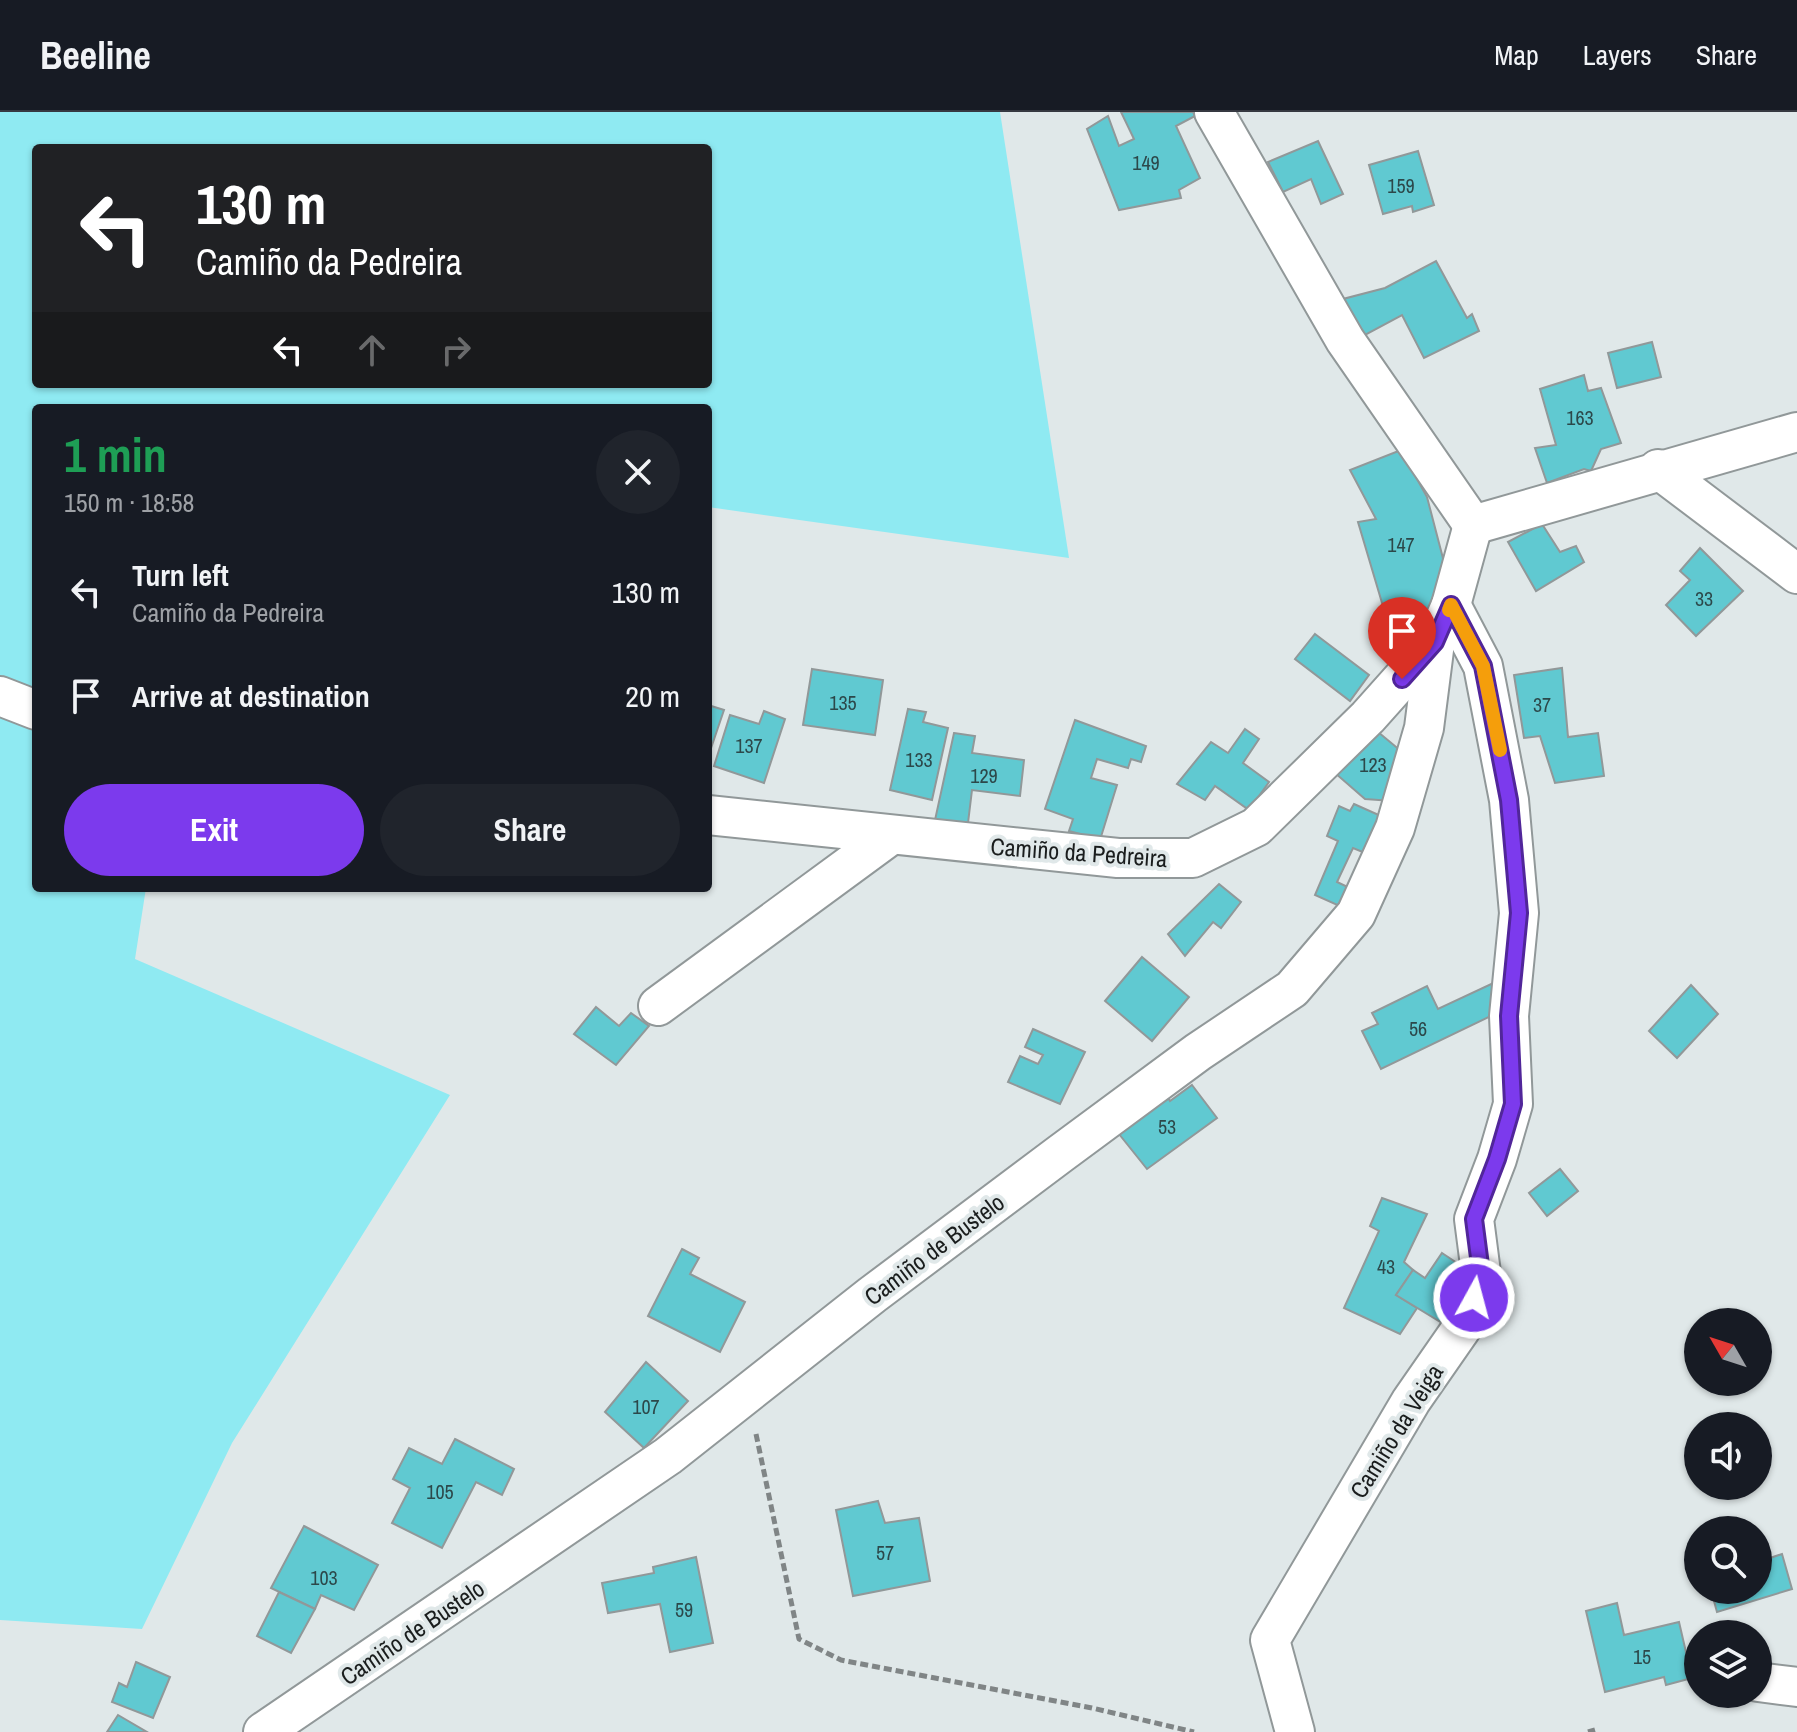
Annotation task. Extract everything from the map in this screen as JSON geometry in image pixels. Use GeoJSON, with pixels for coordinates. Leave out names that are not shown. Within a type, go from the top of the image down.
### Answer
{"type":"FeatureCollection","features":[{"type":"Feature","properties":{"kind":"street"},"geometry":{"type":"LineString","coordinates":[[1214,112],[1345,340],[1473,525],[1658,469],[1797,432]]}},
{"type":"Feature","properties":{"kind":"street"},"geometry":{"type":"LineString","coordinates":[[1658,469],[1797,574]]}},
{"type":"Feature","properties":{"kind":"street","name":"Camiño da Pedreira"},"geometry":{"type":"LineString","coordinates":[[712,815],[1118,858],[1193,858],[1256,827],[1368,717],[1435,642],[1451,605],[1473,525]]}},
{"type":"Feature","properties":{"kind":"street","name":"Camiño da Veiga"},"geometry":{"type":"LineString","coordinates":[[1295,1732],[1270,1640],[1411,1401],[1461,1329],[1481,1273],[1474,1219],[1497,1159],[1513,1104],[1509,1016],[1519,913],[1509,800],[1483,666],[1451,605]]}},
{"type":"Feature","properties":{"kind":"street","name":"Camiño de Bustelo"},"geometry":{"type":"LineString","coordinates":[[263,1732],[642,1475],[1060,1154],[1198,1052],[1292,989],[1356,914],[1395,828],[1424,728],[1435,642]]}},
{"type":"Feature","properties":{"kind":"street"},"geometry":{"type":"LineString","coordinates":[[0,696],[32,708]]}},
{"type":"Feature","properties":{"kind":"street"},"geometry":{"type":"LineString","coordinates":[[658,1006],[891,835]]}},
{"type":"Feature","properties":{"kind":"street"},"geometry":{"type":"LineString","coordinates":[[1772,1684],[1797,1687]]}},
{"type":"Feature","properties":{"kind":"path"},"geometry":{"type":"LineString","coordinates":[[747,1393],[799,1639],[841,1660],[1092,1708],[1194,1732]]}},
{"type":"Feature","properties":{"kind":"shaded area"},"geometry":{"type":"Polygon","coordinates":[[[0,112],[1000,112],[1069,558],[712,508],[712,404],[32,404],[32,892],[145,892],[135,959],[450,1095],[232,1443],[142,1629],[0,1620],[0,112]]]}},
{"type":"Feature","properties":{"kind":"building"},"geometry":{"type":"Polygon","coordinates":[[[1121,112],[1193,112],[1195,116],[1176,126],[1200,178],[1179,190],[1181,198],[1119,210],[1087,129],[1108,116],[1119,146],[1134,139],[1121,112]]]}},
{"type":"Feature","properties":{"kind":"building"},"geometry":{"type":"Polygon","coordinates":[[[1318,141],[1343,194],[1321,204],[1311,179],[1283,192],[1268,162],[1318,141]]]}},
{"type":"Feature","properties":{"kind":"building"},"geometry":{"type":"Polygon","coordinates":[[[1418,151],[1434,205],[1413,212],[1412,206],[1383,214],[1369,165],[1418,151]]]}},
{"type":"Feature","properties":{"kind":"building"},"geometry":{"type":"Polygon","coordinates":[[[1436,261],[1467,318],[1472,314],[1479,331],[1424,358],[1402,315],[1365,335],[1343,299],[1385,288],[1436,261]]]}},
{"type":"Feature","properties":{"kind":"building"},"geometry":{"type":"Polygon","coordinates":[[[1652,342],[1661,377],[1617,388],[1608,353],[1652,342]]]}},
{"type":"Feature","properties":{"kind":"building"},"geometry":{"type":"Polygon","coordinates":[[[1584,375],[1588,391],[1601,388],[1621,443],[1601,449],[1591,471],[1584,469],[1547,483],[1535,448],[1556,445],[1540,389],[1584,375]]]}},
{"type":"Feature","properties":{"kind":"building"},"geometry":{"type":"Polygon","coordinates":[[[1401,450],[1427,497],[1445,566],[1421,637],[1408,636],[1385,613],[1358,522],[1376,519],[1350,470],[1401,450]]]}},
{"type":"Feature","properties":{"kind":"building"},"geometry":{"type":"Polygon","coordinates":[[[1542,524],[1560,552],[1576,546],[1584,562],[1536,591],[1508,542],[1542,524]]]}},
{"type":"Feature","properties":{"kind":"building"},"geometry":{"type":"Polygon","coordinates":[[[1700,548],[1743,591],[1696,636],[1666,605],[1690,580],[1680,571],[1700,548]]]}},
{"type":"Feature","properties":{"kind":"building"},"geometry":{"type":"Polygon","coordinates":[[[1315,634],[1369,675],[1350,701],[1295,659],[1315,634]]]}},
{"type":"Feature","properties":{"kind":"building"},"geometry":{"type":"Polygon","coordinates":[[[1562,668],[1568,737],[1598,733],[1604,776],[1555,783],[1540,736],[1524,738],[1514,675],[1562,668]]]}},
{"type":"Feature","properties":{"kind":"building"},"geometry":{"type":"Polygon","coordinates":[[[812,669],[883,680],[875,735],[803,725],[812,669]]]}},
{"type":"Feature","properties":{"kind":"building"},"geometry":{"type":"Polygon","coordinates":[[[712,706],[724,710],[712,745],[712,706]]]}},
{"type":"Feature","properties":{"kind":"building"},"geometry":{"type":"Polygon","coordinates":[[[908,709],[926,712],[923,722],[948,728],[932,800],[890,790],[908,709]]]}},
{"type":"Feature","properties":{"kind":"building"},"geometry":{"type":"Polygon","coordinates":[[[764,711],[785,719],[764,783],[714,766],[730,715],[759,724],[764,711]]]}},
{"type":"Feature","properties":{"kind":"building"},"geometry":{"type":"Polygon","coordinates":[[[1075,720],[1146,746],[1141,762],[1131,759],[1128,768],[1097,759],[1091,778],[1117,785],[1100,840],[1079,837],[1080,834],[1069,831],[1073,819],[1045,809],[1075,720]]]}},
{"type":"Feature","properties":{"kind":"building"},"geometry":{"type":"Polygon","coordinates":[[[1372,727],[1407,756],[1392,801],[1365,799],[1335,773],[1372,727]]]}},
{"type":"Feature","properties":{"kind":"building"},"geometry":{"type":"Polygon","coordinates":[[[1245,729],[1259,739],[1243,763],[1269,782],[1249,810],[1215,786],[1205,800],[1177,784],[1211,742],[1228,753],[1245,729]]]}},
{"type":"Feature","properties":{"kind":"building"},"geometry":{"type":"Polygon","coordinates":[[[954,733],[975,736],[972,753],[1024,760],[1020,796],[972,790],[968,823],[935,820],[954,733]]]}},
{"type":"Feature","properties":{"kind":"building"},"geometry":{"type":"Polygon","coordinates":[[[1354,804],[1381,816],[1365,853],[1353,848],[1337,882],[1352,889],[1344,908],[1315,895],[1338,841],[1327,836],[1339,806],[1350,811],[1354,804]]]}},
{"type":"Feature","properties":{"kind":"building"},"geometry":{"type":"Polygon","coordinates":[[[1219,884],[1241,902],[1221,928],[1213,922],[1185,956],[1168,934],[1219,884]]]}},
{"type":"Feature","properties":{"kind":"building"},"geometry":{"type":"Polygon","coordinates":[[[1142,957],[1189,997],[1152,1041],[1105,1001],[1142,957]]]}},
{"type":"Feature","properties":{"kind":"building"},"geometry":{"type":"Polygon","coordinates":[[[1502,979],[1497,1013],[1381,1069],[1362,1031],[1378,1024],[1372,1013],[1427,986],[1438,1009],[1502,979]]]}},
{"type":"Feature","properties":{"kind":"building"},"geometry":{"type":"Polygon","coordinates":[[[1691,985],[1718,1014],[1677,1058],[1649,1031],[1691,985]]]}},
{"type":"Feature","properties":{"kind":"building"},"geometry":{"type":"Polygon","coordinates":[[[596,1007],[619,1026],[631,1013],[649,1026],[616,1065],[574,1034],[596,1007]]]}},
{"type":"Feature","properties":{"kind":"building"},"geometry":{"type":"Polygon","coordinates":[[[1033,1029],[1085,1052],[1060,1104],[1008,1082],[1020,1056],[1038,1064],[1043,1055],[1025,1047],[1033,1029]]]}},
{"type":"Feature","properties":{"kind":"building"},"geometry":{"type":"Polygon","coordinates":[[[1192,1085],[1217,1118],[1147,1169],[1119,1134],[1167,1096],[1170,1101],[1192,1085]]]}},
{"type":"Feature","properties":{"kind":"building"},"geometry":{"type":"Polygon","coordinates":[[[1560,1169],[1578,1191],[1547,1216],[1529,1193],[1560,1169]]]}},
{"type":"Feature","properties":{"kind":"building"},"geometry":{"type":"Polygon","coordinates":[[[1382,1198],[1427,1214],[1404,1262],[1413,1270],[1396,1295],[1417,1308],[1400,1334],[1344,1308],[1379,1231],[1370,1226],[1382,1198]]]}},
{"type":"Feature","properties":{"kind":"building"},"geometry":{"type":"Polygon","coordinates":[[[682,1249],[699,1258],[690,1274],[745,1302],[720,1352],[648,1316],[682,1249]]]}},
{"type":"Feature","properties":{"kind":"building"},"geometry":{"type":"Polygon","coordinates":[[[1442,1253],[1475,1275],[1452,1329],[1396,1295],[1413,1270],[1425,1278],[1442,1253]]]}},
{"type":"Feature","properties":{"kind":"building"},"geometry":{"type":"Polygon","coordinates":[[[646,1362],[688,1401],[644,1448],[605,1412],[646,1362]]]}},
{"type":"Feature","properties":{"kind":"building"},"geometry":{"type":"Polygon","coordinates":[[[455,1439],[514,1469],[502,1495],[476,1482],[442,1548],[392,1523],[410,1488],[393,1479],[409,1448],[442,1464],[455,1439]]]}},
{"type":"Feature","properties":{"kind":"building"},"geometry":{"type":"Polygon","coordinates":[[[878,1501],[885,1523],[919,1518],[930,1581],[853,1596],[836,1510],[878,1501]]]}},
{"type":"Feature","properties":{"kind":"building"},"geometry":{"type":"Polygon","coordinates":[[[304,1526],[378,1565],[354,1610],[321,1595],[315,1609],[271,1588],[304,1526]]]}},
{"type":"Feature","properties":{"kind":"building"},"geometry":{"type":"Polygon","coordinates":[[[1782,1554],[1792,1589],[1772,1595],[1772,1557],[1782,1554]]]}},
{"type":"Feature","properties":{"kind":"building"},"geometry":{"type":"Polygon","coordinates":[[[696,1557],[713,1643],[670,1652],[660,1604],[608,1613],[602,1583],[654,1573],[653,1567],[696,1557]]]}},
{"type":"Feature","properties":{"kind":"building"},"geometry":{"type":"Polygon","coordinates":[[[279,1592],[315,1609],[291,1653],[257,1636],[279,1592]]]}},
{"type":"Feature","properties":{"kind":"building"},"geometry":{"type":"Polygon","coordinates":[[[1617,1603],[1624,1635],[1679,1622],[1684,1644],[1684,1680],[1666,1685],[1664,1677],[1605,1692],[1586,1611],[1617,1603]]]}},
{"type":"Feature","properties":{"kind":"building"},"geometry":{"type":"Polygon","coordinates":[[[1715,1604],[1743,1604],[1717,1612],[1715,1604]]]}},
{"type":"Feature","properties":{"kind":"building"},"geometry":{"type":"Polygon","coordinates":[[[136,1662],[170,1677],[153,1718],[112,1702],[119,1683],[127,1687],[136,1662]]]}},
{"type":"Feature","properties":{"kind":"building"},"geometry":{"type":"Polygon","coordinates":[[[118,1715],[147,1732],[107,1732],[118,1715]]]}},
{"type":"Feature","properties":{"kind":"slow traffic"},"geometry":{"type":"LineString","coordinates":[[1449,610],[1451,605],[1483,666],[1500,750]]}},
{"type":"Feature","properties":{"kind":"route"},"geometry":{"type":"LineString","coordinates":[[1402,679],[1435,642],[1451,605],[1483,666],[1509,800],[1519,913],[1509,1016],[1513,1104],[1497,1159],[1474,1219],[1481,1273],[1474,1298]]}}]}
